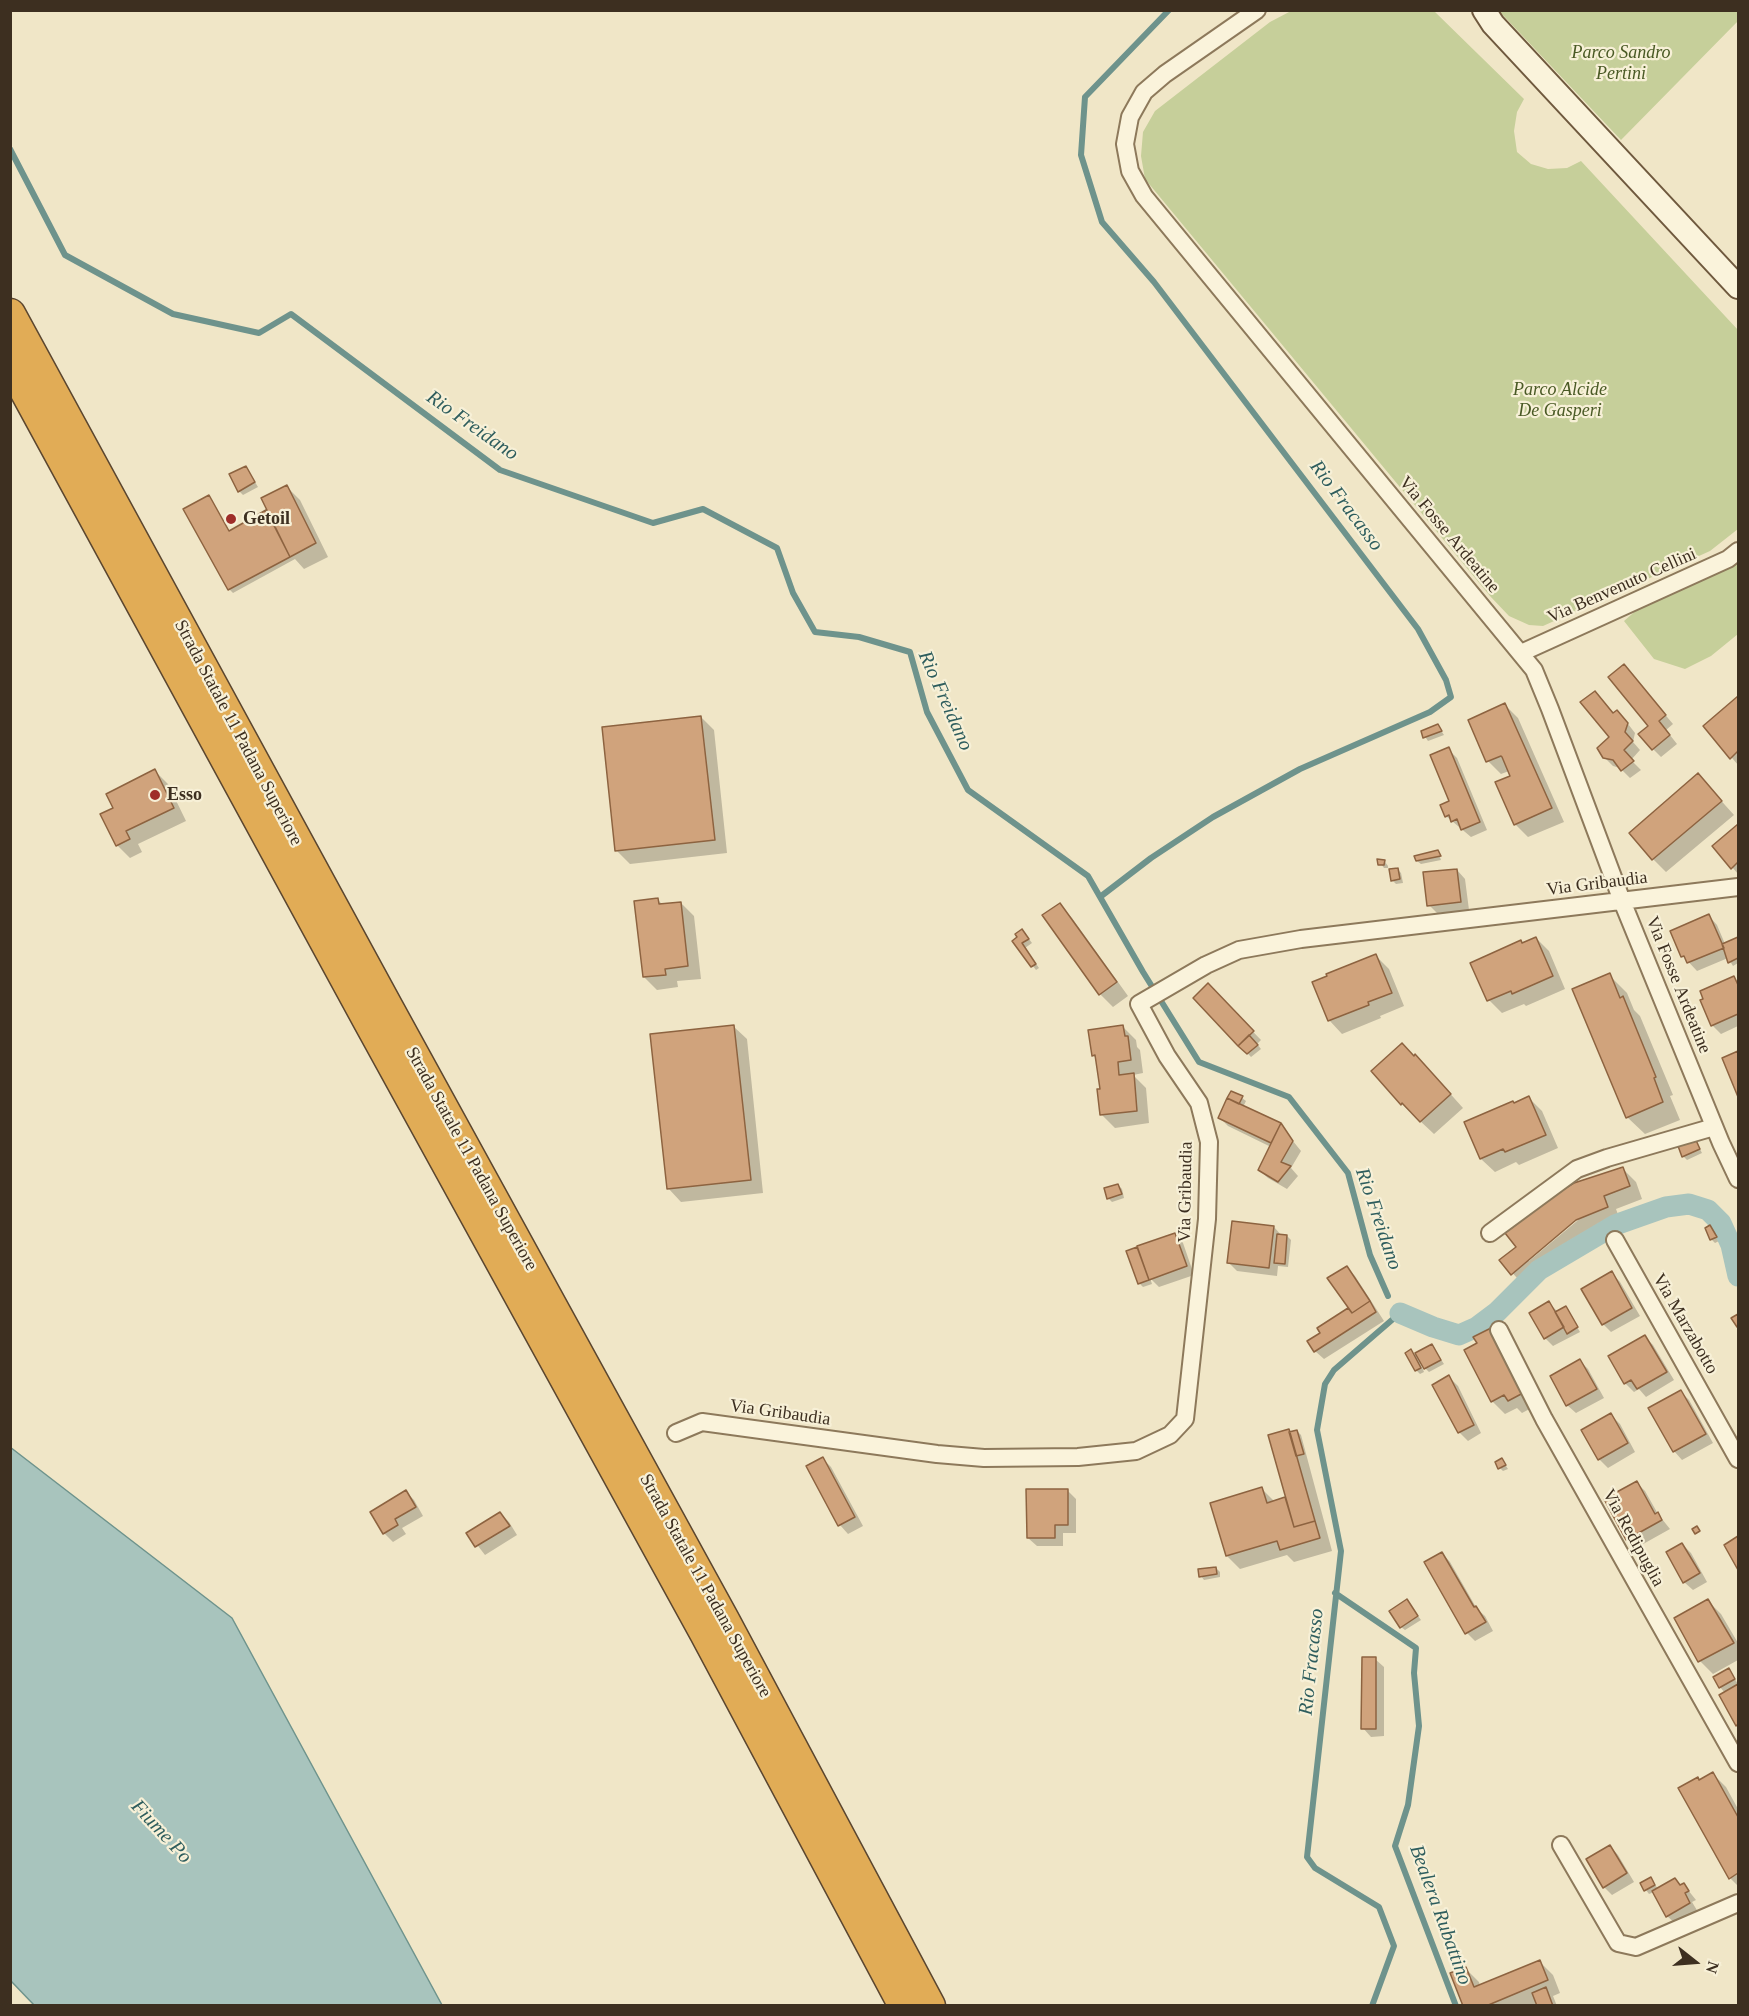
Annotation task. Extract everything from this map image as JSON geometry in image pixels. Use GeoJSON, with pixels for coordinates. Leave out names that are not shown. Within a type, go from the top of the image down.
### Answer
{"type":"FeatureCollection","features":[{"type":"Feature","properties":{"kind":"highway","name":"Strada Statale 11 Padana Superiore"},"geometry":{"type":"LineString","coordinates":[[10,314],[42,396],[903,2006]]}},
{"type":"Feature","properties":{"kind":"highway","name":"Strada Statale 11 Padana Superiore"},"geometry":{"type":"LineString","coordinates":[[10,363],[42,396]]}},
{"type":"Feature","properties":{"kind":"highway","name":"Strada Statale 11 Padana Superiore"},"geometry":{"type":"LineString","coordinates":[[81,468],[388,1008],[724,1620],[930,2006]]}},
{"type":"Feature","properties":{"kind":"street","name":"Via Fosse Ardeatine"},"geometry":{"type":"LineString","coordinates":[[1257,10],[1165,74],[1144,92],[1130,117],[1125,144],[1130,171],[1144,195],[1534,670],[1622,901],[1714,1127],[1738,1179]]}},
{"type":"Feature","properties":{"kind":"street"},"geometry":{"type":"LineString","coordinates":[[1473,10],[1489,17],[1738,287]]}},
{"type":"Feature","properties":{"kind":"street","name":"Via Benvenuto Cellini"},"geometry":{"type":"LineString","coordinates":[[1521,653],[1728,559],[1738,551]]}},
{"type":"Feature","properties":{"kind":"street","name":"Via Gribaudia"},"geometry":{"type":"LineString","coordinates":[[676,1433],[702,1422],[937,1454],[984,1458],[1078,1457],[1136,1451],[1170,1435],[1185,1419],[1207,1219],[1209,1142],[1199,1103],[1167,1056],[1139,1004],[1206,965],[1239,950],[1301,939],[1738,887]]}},
{"type":"Feature","properties":{"kind":"street"},"geometry":{"type":"LineString","coordinates":[[1490,1233],[1577,1169],[1714,1127]]}},
{"type":"Feature","properties":{"kind":"street","name":"Via Marzabotto"},"geometry":{"type":"LineString","coordinates":[[1615,1240],[1738,1459]]}},
{"type":"Feature","properties":{"kind":"street","name":"Via Redipuglia"},"geometry":{"type":"LineString","coordinates":[[1499,1330],[1544,1419],[1738,1763]]}},
{"type":"Feature","properties":{"kind":"street"},"geometry":{"type":"LineString","coordinates":[[1561,1845],[1618,1943],[1636,1947],[1738,1903]]}},
{"type":"Feature","properties":{"kind":"green space","name":"Parco Sandro Pertini"},"geometry":{"type":"Polygon","coordinates":[[[1738,10],[1738,21],[1621,140],[1499,11],[1738,10]]]}},
{"type":"Feature","properties":{"kind":"green space","name":"Parco Alcide De Gasperi"},"geometry":{"type":"Polygon","coordinates":[[[1291,11],[1434,11],[1524,99],[1517,112],[1514,131],[1517,152],[1531,164],[1548,169],[1567,168],[1581,161],[1738,330],[1738,529],[1710,551],[1543,626],[1529,625],[1509,616],[1490,596],[1145,179],[1141,156],[1143,132],[1155,111],[1270,22],[1291,11]]]}},
{"type":"Feature","properties":{"kind":"green space"},"geometry":{"type":"Polygon","coordinates":[[[1738,561],[1738,634],[1711,656],[1685,669],[1654,659],[1624,621],[1640,607],[1738,561]]]}},
{"type":"Feature","properties":{"kind":"water","name":"Fiume Po"},"geometry":{"type":"Polygon","coordinates":[[[10,1447],[232,1618],[442,2005],[34,2005],[11,1981],[10,1447]]]}},
{"type":"Feature","properties":{"kind":"building"},"geometry":{"type":"Polygon","coordinates":[[[246,466],[255,482],[238,492],[229,474],[246,466]]]}},
{"type":"Feature","properties":{"kind":"building"},"geometry":{"type":"Polygon","coordinates":[[[287,485],[316,543],[290,557],[261,498],[287,485]]]}},
{"type":"Feature","properties":{"kind":"building"},"geometry":{"type":"Polygon","coordinates":[[[209,495],[229,531],[266,510],[290,557],[228,590],[183,509],[209,495]]]}},
{"type":"Feature","properties":{"kind":"building"},"geometry":{"type":"Polygon","coordinates":[[[1624,664],[1666,715],[1659,721],[1670,735],[1652,750],[1638,734],[1648,726],[1608,677],[1624,664]]]}},
{"type":"Feature","properties":{"kind":"building"},"geometry":{"type":"Polygon","coordinates":[[[1595,691],[1613,713],[1617,710],[1628,723],[1625,732],[1633,741],[1624,750],[1634,761],[1621,771],[1613,760],[1603,758],[1597,748],[1609,737],[1580,702],[1595,691]]]}},
{"type":"Feature","properties":{"kind":"building"},"geometry":{"type":"Polygon","coordinates":[[[1738,696],[1738,751],[1730,759],[1703,726],[1738,696]]]}},
{"type":"Feature","properties":{"kind":"building"},"geometry":{"type":"Polygon","coordinates":[[[1505,703],[1552,808],[1514,825],[1495,782],[1510,776],[1502,757],[1486,762],[1468,720],[1505,703]]]}},
{"type":"Feature","properties":{"kind":"building"},"geometry":{"type":"Polygon","coordinates":[[[701,716],[715,840],[615,851],[602,727],[701,716]]]}},
{"type":"Feature","properties":{"kind":"building"},"geometry":{"type":"Polygon","coordinates":[[[1438,724],[1442,731],[1423,738],[1421,731],[1438,724]]]}},
{"type":"Feature","properties":{"kind":"building"},"geometry":{"type":"Polygon","coordinates":[[[1449,747],[1480,822],[1461,830],[1457,819],[1451,822],[1449,815],[1445,817],[1440,805],[1449,801],[1430,755],[1449,747]]]}},
{"type":"Feature","properties":{"kind":"building"},"geometry":{"type":"Polygon","coordinates":[[[155,769],[174,808],[126,831],[130,839],[116,846],[100,814],[113,808],[106,794],[155,769]]]}},
{"type":"Feature","properties":{"kind":"building"},"geometry":{"type":"Polygon","coordinates":[[[1698,773],[1722,801],[1652,860],[1629,833],[1698,773]]]}},
{"type":"Feature","properties":{"kind":"building"},"geometry":{"type":"Polygon","coordinates":[[[1738,824],[1738,862],[1731,869],[1712,846],[1738,824]]]}},
{"type":"Feature","properties":{"kind":"building"},"geometry":{"type":"Polygon","coordinates":[[[1438,850],[1441,856],[1416,861],[1414,856],[1438,850]]]}},
{"type":"Feature","properties":{"kind":"building"},"geometry":{"type":"Polygon","coordinates":[[[1377,859],[1385,860],[1384,865],[1378,865],[1377,859]]]}},
{"type":"Feature","properties":{"kind":"building"},"geometry":{"type":"Polygon","coordinates":[[[1398,868],[1400,879],[1391,881],[1389,869],[1398,868]]]}},
{"type":"Feature","properties":{"kind":"building"},"geometry":{"type":"Polygon","coordinates":[[[1457,869],[1461,902],[1427,906],[1423,872],[1457,869]]]}},
{"type":"Feature","properties":{"kind":"building"},"geometry":{"type":"Polygon","coordinates":[[[658,898],[659,904],[681,902],[688,966],[665,969],[666,975],[643,977],[634,901],[658,898]]]}},
{"type":"Feature","properties":{"kind":"building"},"geometry":{"type":"Polygon","coordinates":[[[1060,903],[1117,982],[1099,995],[1042,915],[1060,903]]]}},
{"type":"Feature","properties":{"kind":"building"},"geometry":{"type":"Polygon","coordinates":[[[1709,914],[1724,948],[1687,963],[1684,956],[1681,957],[1670,931],[1709,914]]]}},
{"type":"Feature","properties":{"kind":"building"},"geometry":{"type":"Polygon","coordinates":[[[1022,929],[1029,939],[1022,943],[1036,964],[1031,967],[1012,941],[1017,937],[1015,934],[1022,929]]]}},
{"type":"Feature","properties":{"kind":"building"},"geometry":{"type":"Polygon","coordinates":[[[1536,937],[1553,976],[1512,994],[1511,991],[1487,1001],[1470,963],[1521,940],[1522,943],[1536,937]]]}},
{"type":"Feature","properties":{"kind":"building"},"geometry":{"type":"Polygon","coordinates":[[[1738,937],[1738,958],[1728,963],[1722,944],[1738,937]]]}},
{"type":"Feature","properties":{"kind":"building"},"geometry":{"type":"Polygon","coordinates":[[[1376,954],[1392,993],[1328,1021],[1312,982],[1376,954]]]}},
{"type":"Feature","properties":{"kind":"building"},"geometry":{"type":"Polygon","coordinates":[[[1610,973],[1620,998],[1623,996],[1656,1077],[1654,1078],[1663,1102],[1626,1118],[1572,989],[1610,973]]]}},
{"type":"Feature","properties":{"kind":"building"},"geometry":{"type":"Polygon","coordinates":[[[1734,976],[1738,985],[1738,1014],[1711,1026],[1700,1000],[1703,999],[1700,991],[1734,976]]]}},
{"type":"Feature","properties":{"kind":"building"},"geometry":{"type":"Polygon","coordinates":[[[1208,983],[1254,1031],[1238,1046],[1193,998],[1208,983]]]}},
{"type":"Feature","properties":{"kind":"building"},"geometry":{"type":"Polygon","coordinates":[[[734,1025],[751,1180],[667,1189],[650,1034],[734,1025]]]}},
{"type":"Feature","properties":{"kind":"building"},"geometry":{"type":"Polygon","coordinates":[[[1123,1025],[1125,1036],[1128,1036],[1131,1060],[1118,1062],[1119,1075],[1134,1073],[1137,1111],[1100,1115],[1097,1089],[1100,1089],[1095,1055],[1092,1056],[1088,1030],[1123,1025]]]}},
{"type":"Feature","properties":{"kind":"building"},"geometry":{"type":"Polygon","coordinates":[[[1249,1035],[1258,1045],[1247,1054],[1238,1046],[1249,1035]]]}},
{"type":"Feature","properties":{"kind":"building"},"geometry":{"type":"Polygon","coordinates":[[[1402,1043],[1451,1094],[1420,1122],[1402,1103],[1401,1105],[1371,1071],[1402,1043]]]}},
{"type":"Feature","properties":{"kind":"building"},"geometry":{"type":"Polygon","coordinates":[[[1738,1051],[1738,1097],[1722,1058],[1738,1051]]]}},
{"type":"Feature","properties":{"kind":"building"},"geometry":{"type":"Polygon","coordinates":[[[1231,1091],[1243,1096],[1239,1104],[1227,1098],[1231,1091]]]}},
{"type":"Feature","properties":{"kind":"building"},"geometry":{"type":"Polygon","coordinates":[[[1529,1096],[1546,1135],[1505,1152],[1503,1149],[1480,1159],[1464,1122],[1529,1096]]]}},
{"type":"Feature","properties":{"kind":"building"},"geometry":{"type":"Polygon","coordinates":[[[1227,1098],[1281,1123],[1271,1143],[1218,1118],[1227,1098]]]}},
{"type":"Feature","properties":{"kind":"building"},"geometry":{"type":"Polygon","coordinates":[[[1281,1123],[1293,1141],[1281,1162],[1291,1166],[1278,1182],[1258,1170],[1281,1123]]]}},
{"type":"Feature","properties":{"kind":"building"},"geometry":{"type":"Polygon","coordinates":[[[1695,1138],[1700,1149],[1682,1157],[1678,1146],[1695,1138]]]}},
{"type":"Feature","properties":{"kind":"building"},"geometry":{"type":"Polygon","coordinates":[[[1623,1167],[1630,1186],[1604,1196],[1608,1207],[1576,1220],[1511,1275],[1499,1260],[1516,1247],[1505,1233],[1557,1193],[1574,1183],[1623,1167]]]}},
{"type":"Feature","properties":{"kind":"building"},"geometry":{"type":"Polygon","coordinates":[[[1118,1184],[1122,1194],[1107,1199],[1104,1188],[1118,1184]]]}},
{"type":"Feature","properties":{"kind":"building"},"geometry":{"type":"Polygon","coordinates":[[[1232,1221],[1274,1226],[1269,1268],[1227,1263],[1232,1221]]]}},
{"type":"Feature","properties":{"kind":"building"},"geometry":{"type":"Polygon","coordinates":[[[1710,1225],[1717,1237],[1710,1240],[1705,1228],[1710,1225]]]}},
{"type":"Feature","properties":{"kind":"building"},"geometry":{"type":"Polygon","coordinates":[[[1175,1233],[1187,1266],[1149,1280],[1137,1246],[1175,1233]]]}},
{"type":"Feature","properties":{"kind":"building"},"geometry":{"type":"Polygon","coordinates":[[[1277,1234],[1287,1235],[1285,1264],[1274,1263],[1277,1234]]]}},
{"type":"Feature","properties":{"kind":"building"},"geometry":{"type":"Polygon","coordinates":[[[1137,1247],[1149,1280],[1138,1284],[1126,1251],[1137,1247]]]}},
{"type":"Feature","properties":{"kind":"building"},"geometry":{"type":"Polygon","coordinates":[[[1347,1266],[1370,1301],[1352,1313],[1327,1278],[1347,1266]]]}},
{"type":"Feature","properties":{"kind":"building"},"geometry":{"type":"Polygon","coordinates":[[[1612,1271],[1632,1308],[1602,1325],[1581,1289],[1612,1271]]]}},
{"type":"Feature","properties":{"kind":"building"},"geometry":{"type":"Polygon","coordinates":[[[1370,1301],[1376,1312],[1314,1352],[1307,1341],[1320,1333],[1317,1328],[1348,1308],[1352,1313],[1370,1301]]]}},
{"type":"Feature","properties":{"kind":"building"},"geometry":{"type":"Polygon","coordinates":[[[1549,1301],[1564,1327],[1544,1339],[1529,1313],[1549,1301]]]}},
{"type":"Feature","properties":{"kind":"building"},"geometry":{"type":"Polygon","coordinates":[[[1566,1306],[1578,1327],[1567,1334],[1555,1312],[1566,1306]]]}},
{"type":"Feature","properties":{"kind":"building"},"geometry":{"type":"Polygon","coordinates":[[[1738,1314],[1738,1325],[1737,1327],[1731,1318],[1738,1314]]]}},
{"type":"Feature","properties":{"kind":"building"},"geometry":{"type":"Polygon","coordinates":[[[1491,1328],[1525,1392],[1508,1401],[1504,1395],[1491,1402],[1464,1350],[1477,1343],[1473,1337],[1491,1328]]]}},
{"type":"Feature","properties":{"kind":"building"},"geometry":{"type":"Polygon","coordinates":[[[1645,1335],[1667,1372],[1637,1389],[1631,1380],[1624,1384],[1608,1356],[1645,1335]]]}},
{"type":"Feature","properties":{"kind":"building"},"geometry":{"type":"Polygon","coordinates":[[[1432,1344],[1441,1360],[1424,1369],[1415,1353],[1432,1344]]]}},
{"type":"Feature","properties":{"kind":"building"},"geometry":{"type":"Polygon","coordinates":[[[1411,1349],[1421,1368],[1415,1371],[1405,1353],[1411,1349]]]}},
{"type":"Feature","properties":{"kind":"building"},"geometry":{"type":"Polygon","coordinates":[[[1580,1359],[1597,1389],[1566,1406],[1550,1376],[1580,1359]]]}},
{"type":"Feature","properties":{"kind":"building"},"geometry":{"type":"Polygon","coordinates":[[[1449,1375],[1474,1425],[1458,1433],[1432,1385],[1449,1375]]]}},
{"type":"Feature","properties":{"kind":"building"},"geometry":{"type":"Polygon","coordinates":[[[1681,1390],[1706,1434],[1673,1452],[1648,1408],[1681,1390]]]}},
{"type":"Feature","properties":{"kind":"building"},"geometry":{"type":"Polygon","coordinates":[[[1611,1413],[1628,1443],[1598,1460],[1581,1430],[1611,1413]]]}},
{"type":"Feature","properties":{"kind":"building"},"geometry":{"type":"Polygon","coordinates":[[[1289,1429],[1315,1521],[1294,1527],[1268,1435],[1289,1429]]]}},
{"type":"Feature","properties":{"kind":"building"},"geometry":{"type":"Polygon","coordinates":[[[1297,1430],[1304,1454],[1296,1456],[1289,1432],[1297,1430]]]}},
{"type":"Feature","properties":{"kind":"building"},"geometry":{"type":"Polygon","coordinates":[[[823,1457],[855,1517],[838,1526],[806,1466],[823,1457]]]}},
{"type":"Feature","properties":{"kind":"building"},"geometry":{"type":"Polygon","coordinates":[[[1502,1458],[1506,1465],[1498,1469],[1495,1462],[1502,1458]]]}},
{"type":"Feature","properties":{"kind":"building"},"geometry":{"type":"Polygon","coordinates":[[[1637,1481],[1655,1514],[1658,1512],[1662,1520],[1626,1540],[1604,1499],[1637,1481]]]}},
{"type":"Feature","properties":{"kind":"building"},"geometry":{"type":"Polygon","coordinates":[[[1262,1487],[1267,1503],[1285,1497],[1294,1527],[1315,1521],[1320,1538],[1280,1550],[1277,1541],[1226,1556],[1210,1503],[1262,1487]]]}},
{"type":"Feature","properties":{"kind":"building"},"geometry":{"type":"Polygon","coordinates":[[[1026,1489],[1068,1489],[1068,1525],[1055,1525],[1055,1538],[1027,1538],[1026,1489]]]}},
{"type":"Feature","properties":{"kind":"building"},"geometry":{"type":"Polygon","coordinates":[[[406,1490],[416,1507],[395,1519],[398,1525],[383,1534],[370,1512],[406,1490]]]}},
{"type":"Feature","properties":{"kind":"building"},"geometry":{"type":"Polygon","coordinates":[[[500,1512],[510,1526],[475,1547],[466,1533],[500,1512]]]}},
{"type":"Feature","properties":{"kind":"building"},"geometry":{"type":"Polygon","coordinates":[[[1697,1526],[1700,1531],[1695,1534],[1692,1529],[1697,1526]]]}},
{"type":"Feature","properties":{"kind":"building"},"geometry":{"type":"Polygon","coordinates":[[[1738,1536],[1738,1570],[1724,1545],[1738,1536]]]}},
{"type":"Feature","properties":{"kind":"building"},"geometry":{"type":"Polygon","coordinates":[[[1682,1543],[1700,1573],[1683,1583],[1666,1552],[1682,1543]]]}},
{"type":"Feature","properties":{"kind":"building"},"geometry":{"type":"Polygon","coordinates":[[[1442,1552],[1474,1607],[1476,1606],[1486,1622],[1465,1634],[1424,1562],[1442,1552]]]}},
{"type":"Feature","properties":{"kind":"building"},"geometry":{"type":"Polygon","coordinates":[[[1216,1567],[1217,1574],[1199,1577],[1198,1569],[1216,1567]]]}},
{"type":"Feature","properties":{"kind":"building"},"geometry":{"type":"Polygon","coordinates":[[[1407,1599],[1418,1616],[1400,1628],[1389,1611],[1407,1599]]]}},
{"type":"Feature","properties":{"kind":"building"},"geometry":{"type":"Polygon","coordinates":[[[1708,1599],[1734,1643],[1698,1662],[1674,1618],[1708,1599]]]}},
{"type":"Feature","properties":{"kind":"building"},"geometry":{"type":"Polygon","coordinates":[[[1362,1657],[1376,1657],[1376,1729],[1361,1729],[1362,1657]]]}},
{"type":"Feature","properties":{"kind":"building"},"geometry":{"type":"Polygon","coordinates":[[[1729,1668],[1735,1679],[1719,1688],[1713,1677],[1729,1668]]]}},
{"type":"Feature","properties":{"kind":"building"},"geometry":{"type":"Polygon","coordinates":[[[1738,1684],[1738,1724],[1736,1726],[1719,1695],[1738,1684]]]}},
{"type":"Feature","properties":{"kind":"building"},"geometry":{"type":"Polygon","coordinates":[[[1713,1772],[1738,1817],[1738,1873],[1729,1879],[1678,1788],[1713,1772]]]}},
{"type":"Feature","properties":{"kind":"building"},"geometry":{"type":"Polygon","coordinates":[[[1610,1845],[1627,1873],[1603,1888],[1586,1859],[1610,1845]]]}},
{"type":"Feature","properties":{"kind":"building"},"geometry":{"type":"Polygon","coordinates":[[[1651,1877],[1655,1885],[1644,1891],[1640,1883],[1651,1877]]]}},
{"type":"Feature","properties":{"kind":"building"},"geometry":{"type":"Polygon","coordinates":[[[1675,1878],[1680,1885],[1684,1883],[1689,1891],[1685,1893],[1690,1903],[1666,1917],[1652,1891],[1675,1878]]]}},
{"type":"Feature","properties":{"kind":"building"},"geometry":{"type":"Polygon","coordinates":[[[1540,1960],[1548,1980],[1486,2006],[1463,2006],[1450,1973],[1466,1967],[1474,1987],[1540,1960]]]}},
{"type":"Feature","properties":{"kind":"building"},"geometry":{"type":"Polygon","coordinates":[[[1546,1987],[1553,2006],[1537,2006],[1532,1993],[1546,1987]]]}},
{"type":"Feature","properties":{"kind":"waterway","name":"Rio Fracasso"},"geometry":{"type":"LineString","coordinates":[[1100,897],[1151,858],[1213,817],[1300,769],[1430,712],[1451,697],[1446,680],[1418,629],[1154,282],[1102,222],[1081,155],[1085,97],[1169,10]]}},
{"type":"Feature","properties":{"kind":"waterway","name":"Rio Freidano"},"geometry":{"type":"LineString","coordinates":[[10,149],[65,255],[173,314],[259,333],[291,314],[500,470],[653,523],[703,509],[777,548],[793,593],[815,632],[859,637],[910,652],[927,712],[968,790],[1088,876],[1143,972],[1199,1062],[1289,1097],[1348,1173],[1370,1255],[1388,1296]]}},
{"type":"Feature","properties":{"kind":"waterway"},"geometry":{"type":"LineString","coordinates":[[1400,1313],[1459,1335],[1477,1327],[1497,1312],[1539,1270],[1615,1225],[1666,1207],[1689,1204],[1708,1210],[1721,1223],[1731,1245],[1738,1276]]}},
{"type":"Feature","properties":{"kind":"waterway","name":"Rio Fracasso"},"geometry":{"type":"LineString","coordinates":[[1372,2006],[1394,1946],[1379,1907],[1315,1868],[1307,1857],[1341,1551],[1317,1430],[1325,1384],[1334,1370],[1400,1313]]}},
{"type":"Feature","properties":{"kind":"waterway","name":"Bealera Rubattino"},"geometry":{"type":"LineString","coordinates":[[1335,1593],[1416,1648],[1414,1673],[1419,1726],[1408,1805],[1395,1846],[1456,2006]]}},
{"type":"Feature","properties":{"kind":"place","name":"Getoil"},"geometry":{"type":"Point","coordinates":[231,519]}},
{"type":"Feature","properties":{"kind":"place","name":"Esso"},"geometry":{"type":"Point","coordinates":[155,795]}}]}
